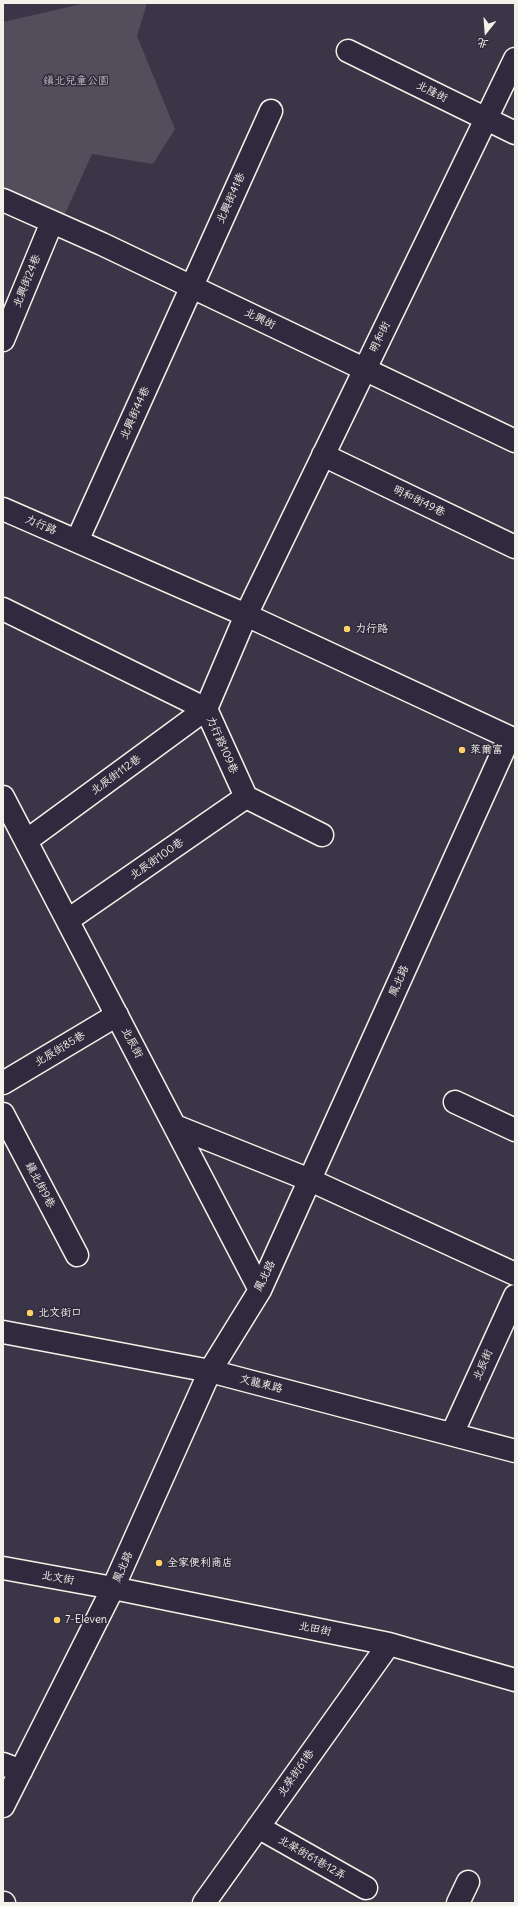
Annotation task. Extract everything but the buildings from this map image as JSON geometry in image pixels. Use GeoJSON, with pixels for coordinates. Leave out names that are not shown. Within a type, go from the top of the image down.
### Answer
{"type":"FeatureCollection","features":[{"type":"Feature","properties":{"kind":"street","name":"北隆街"},"geometry":{"type":"LineString","coordinates":[[348,51],[515,133]]}},
{"type":"Feature","properties":{"kind":"street","name":"明和街"},"geometry":{"type":"LineString","coordinates":[[246,615],[515,59]]}},
{"type":"Feature","properties":{"kind":"street","name":"北興街41巷"},"geometry":{"type":"LineString","coordinates":[[192,286],[270,110]]}},
{"type":"Feature","properties":{"kind":"street","name":"北興街"},"geometry":{"type":"LineString","coordinates":[[3,200],[192,286],[515,441]]}},
{"type":"Feature","properties":{"kind":"street","name":"北興街24巷"},"geometry":{"type":"LineString","coordinates":[[3,340],[52,222]]}},
{"type":"Feature","properties":{"kind":"street","name":"北興街44巷"},"geometry":{"type":"LineString","coordinates":[[78,541],[192,286]]}},
{"type":"Feature","properties":{"kind":"street","name":"明和街49巷"},"geometry":{"type":"LineString","coordinates":[[323,455],[515,547]]}},
{"type":"Feature","properties":{"kind":"street","name":"力行路"},"geometry":{"type":"LineString","coordinates":[[3,509],[246,615],[512,739]]}},
{"type":"Feature","properties":{"kind":"street"},"geometry":{"type":"LineString","coordinates":[[3,609],[206,709]]}},
{"type":"Feature","properties":{"kind":"street","name":"力行路109巷"},"geometry":{"type":"LineString","coordinates":[[246,615],[206,709],[246,798]]}},
{"type":"Feature","properties":{"kind":"street","name":"北辰街112巷"},"geometry":{"type":"LineString","coordinates":[[26,841],[206,709]]}},
{"type":"Feature","properties":{"kind":"street","name":"鳳北路"},"geometry":{"type":"LineString","coordinates":[[3,1806],[12,1767],[114,1588],[210,1371],[260,1290],[512,739]]}},
{"type":"Feature","properties":{"kind":"street","name":"北辰街"},"geometry":{"type":"LineString","coordinates":[[3,797],[260,1290]]}},
{"type":"Feature","properties":{"kind":"street"},"geometry":{"type":"LineString","coordinates":[[246,798],[322,835]]}},
{"type":"Feature","properties":{"kind":"street","name":"北辰街100巷"},"geometry":{"type":"LineString","coordinates":[[68,920],[246,798]]}},
{"type":"Feature","properties":{"kind":"street","name":"北辰街85巷"},"geometry":{"type":"LineString","coordinates":[[3,1083],[117,1016]]}},
{"type":"Feature","properties":{"kind":"street"},"geometry":{"type":"LineString","coordinates":[[455,1102],[515,1130]]}},
{"type":"Feature","properties":{"kind":"street","name":"鎮北街9巷"},"geometry":{"type":"LineString","coordinates":[[3,1114],[77,1255]]}},
{"type":"Feature","properties":{"kind":"street"},"geometry":{"type":"LineString","coordinates":[[175,1126],[310,1180],[515,1274]]}},
{"type":"Feature","properties":{"kind":"street","name":"北辰街"},"geometry":{"type":"LineString","coordinates":[[452,1434],[513,1302]]}},
{"type":"Feature","properties":{"kind":"street","name":"文龍東路"},"geometry":{"type":"LineString","coordinates":[[3,1332],[210,1371],[515,1451]]}},
{"type":"Feature","properties":{"kind":"street","name":"北文街"},"geometry":{"type":"LineString","coordinates":[[3,1568],[114,1588]]}},
{"type":"Feature","properties":{"kind":"street","name":"北田街"},"geometry":{"type":"LineString","coordinates":[[114,1588],[389,1644],[515,1680]]}},
{"type":"Feature","properties":{"kind":"street","name":"北榮街61巷"},"geometry":{"type":"LineString","coordinates":[[204,1903],[389,1644]]}},
{"type":"Feature","properties":{"kind":"street","name":"北榮街61巷12弄"},"geometry":{"type":"LineString","coordinates":[[258,1827],[366,1888]]}},
{"type":"Feature","properties":{"kind":"street"},"geometry":{"type":"LineString","coordinates":[[458,1903],[468,1882]]}},
{"type":"Feature","properties":{"kind":"green space","name":"鎮北兒童公園"},"geometry":{"type":"Polygon","coordinates":[[[86,3],[147,3],[137,36],[175,129],[153,164],[92,154],[63,218],[3,189],[3,22],[86,3]]]}},
{"type":"Feature","properties":{"kind":"place","name":"力行路"},"geometry":{"type":"Point","coordinates":[347,629]}},
{"type":"Feature","properties":{"kind":"place","name":"萊爾富"},"geometry":{"type":"Point","coordinates":[462,750]}},
{"type":"Feature","properties":{"kind":"place","name":"北文街口"},"geometry":{"type":"Point","coordinates":[30,1313]}},
{"type":"Feature","properties":{"kind":"place","name":"全家便利商店"},"geometry":{"type":"Point","coordinates":[159,1563]}},
{"type":"Feature","properties":{"kind":"place","name":"7-Eleven"},"geometry":{"type":"Point","coordinates":[57,1620]}}]}
